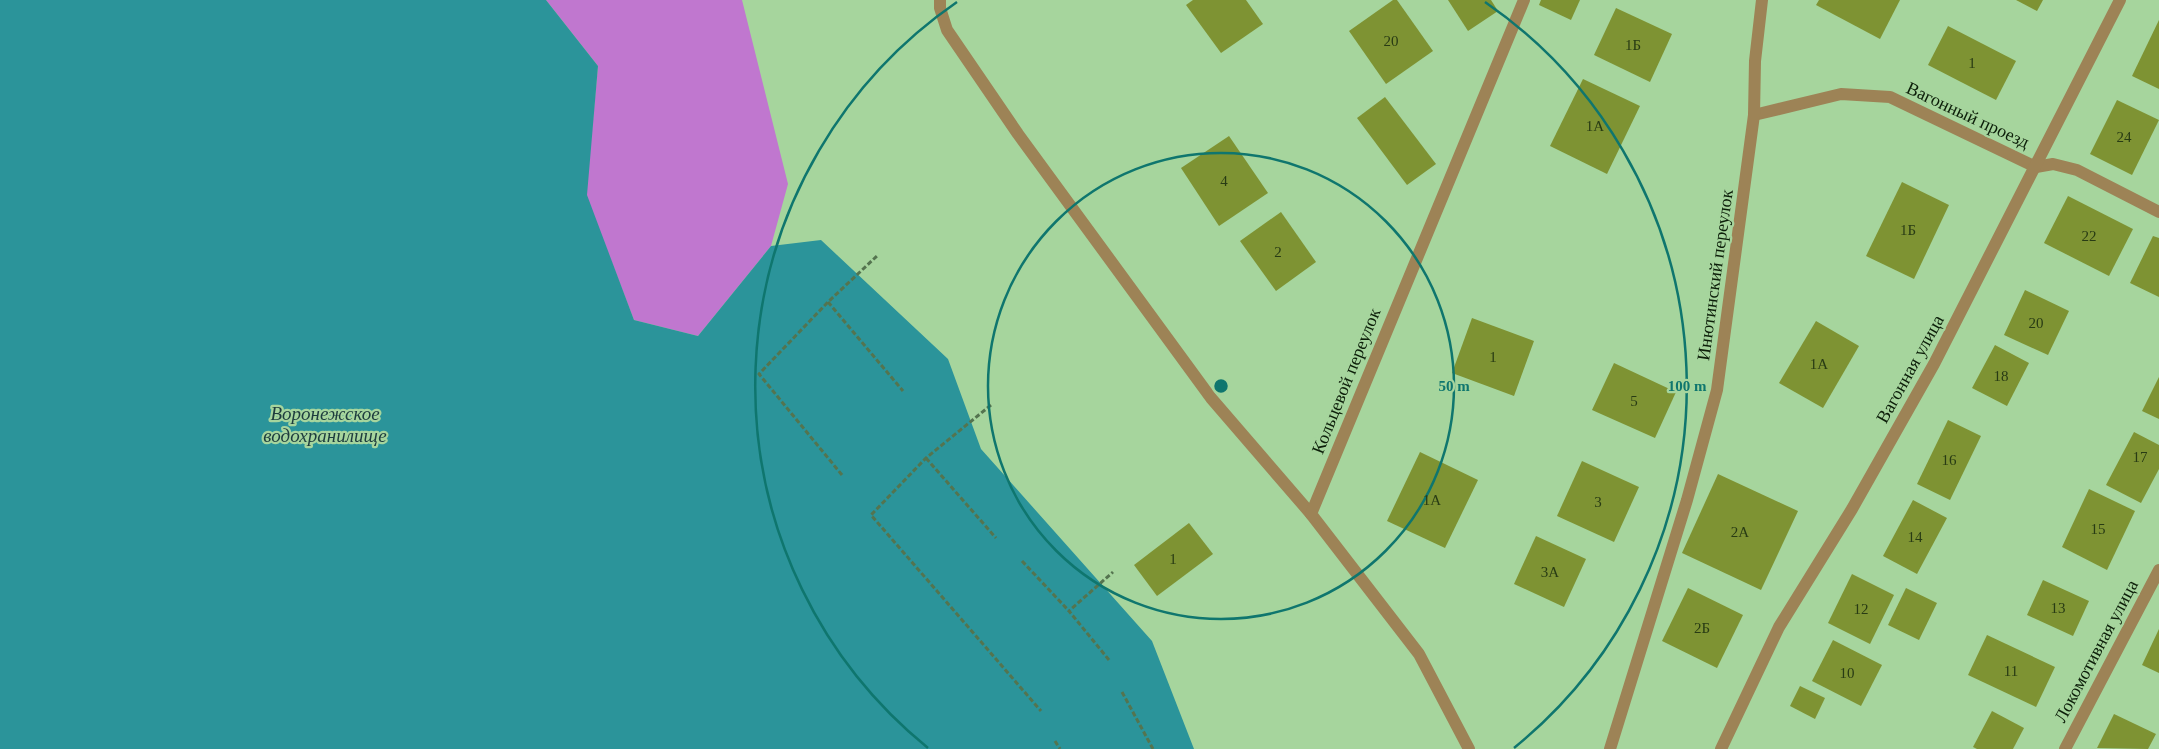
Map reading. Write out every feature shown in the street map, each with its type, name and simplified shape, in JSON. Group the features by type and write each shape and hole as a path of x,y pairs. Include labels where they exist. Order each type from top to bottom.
{"street":[{"path":"940,0 940,8 947,30 1018,134 1212,398 1311,514 1419,654 1469,749"},
{"name":"Кольцевой переулок","path":"1311,514 1524,0"},
{"name":"Инютинский переулок","path":"1610,749 1687,500 1717,390 1754,115 1755,61 1762,0"},
{"name":"Вагонная улица","path":"1721,749 1779,627 1852,510 1934,364 2120,0"},
{"name":"Вагонный проезд","path":"1754,115 1841,94 1890,98 2036,166 2053,164 2077,170 2159,212"},
{"name":"Локомотивная улица","path":"2065,749 2159,570"}],"path":[{"path":"842,475 759,374 828,302 878,255"},
{"path":"828,302 903,391"},
{"path":"991,405 926,458 871,515 1041,711"},
{"path":"926,458 996,538"},
{"path":"1022,561 1069,611 1109,660"},
{"path":"1069,611 1113,572"},
{"path":"1122,692 1153,749"},
{"path":"1055,741 1060,749"}],"shaded area":[{"path":"546,0 742,0 788,184 771,246 698,336 634,320 586,195 598,66"}],"water":[{"name":"Воронежское водохранилище","path":"0,0 546,0 598,66 587,195 634,320 698,336 771,246 821,240 948,359 981,449 1152,641 1194,749 0,749"}],"building":[{"path":"1193,0 1246,0 1263,24 1221,53 1186,5"},
{"path":"1393,0 1397,0 1433,51 1386,84 1349,31"},
{"path":"1448,0 1491,0 1498,11 1468,31"},
{"path":"1541,0 1580,0 1571,20 1539,5"},
{"path":"1819,0 1900,0 1880,39 1816,5"},
{"path":"2016,0 2043,0 2037,11"},
{"path":"1616,8 1672,34 1650,82 1594,55"},
{"path":"2159,20 2159,89 2132,76"},
{"path":"1948,26 2016,61 1996,100 1928,65"},
{"path":"1583,79 1640,106 1607,174 1550,146"},
{"path":"1385,97 1436,164 1407,185 1357,118"},
{"path":"2117,100 2159,120 2132,175 2090,154"},
{"path":"1229,136 1268,193 1219,226 1181,168"},
{"path":"1902,182 1949,205 1914,279 1866,256"},
{"path":"2068,196 2133,229 2109,276 2044,243"},
{"path":"1281,212 1316,262 1276,291 1240,241"},
{"path":"2153,236 2159,238 2159,297 2130,283"},
{"path":"2025,290 2069,311 2048,355 2004,335"},
{"path":"1472,318 1534,341 1514,396 1452,373"},
{"path":"1816,321 1859,346 1823,408 1779,383"},
{"path":"1995,345 2029,363 2007,406 1972,388"},
{"path":"1614,363 1676,392 1655,438 1592,410"},
{"path":"2159,377 2159,419 2142,411"},
{"path":"1948,420 1981,436 1950,500 1917,484"},
{"path":"2134,432 2159,445 2159,469 2141,503 2106,485"},
{"path":"1420,452 1478,480 1445,548 1387,521"},
{"path":"1582,461 1639,487 1614,542 1557,516"},
{"path":"1718,474 1798,511 1761,590 1682,553"},
{"path":"2089,489 2135,511 2107,570 2062,547"},
{"path":"1913,500 1947,518 1917,574 1883,556"},
{"path":"1189,523 1213,554 1157,596 1134,565"},
{"path":"1536,536 1586,559 1564,607 1514,584"},
{"path":"1852,574 1894,595 1870,644 1828,623"},
{"path":"2043,580 2089,601 2073,636 2027,615"},
{"path":"1688,588 1743,615 1717,668 1662,641"},
{"path":"1906,588 1937,603 1919,640 1888,625"},
{"path":"2159,629 2159,673 2142,665"},
{"path":"1987,635 2055,667 2036,707 1968,675"},
{"path":"1833,640 1882,665 1861,706 1812,681"},
{"path":"1800,686 1825,698 1815,719 1790,706"},
{"path":"1992,711 2024,728 2013,749 1977,749 1973,747"},
{"path":"2114,714 2156,734 2148,749 2097,748"}]}
